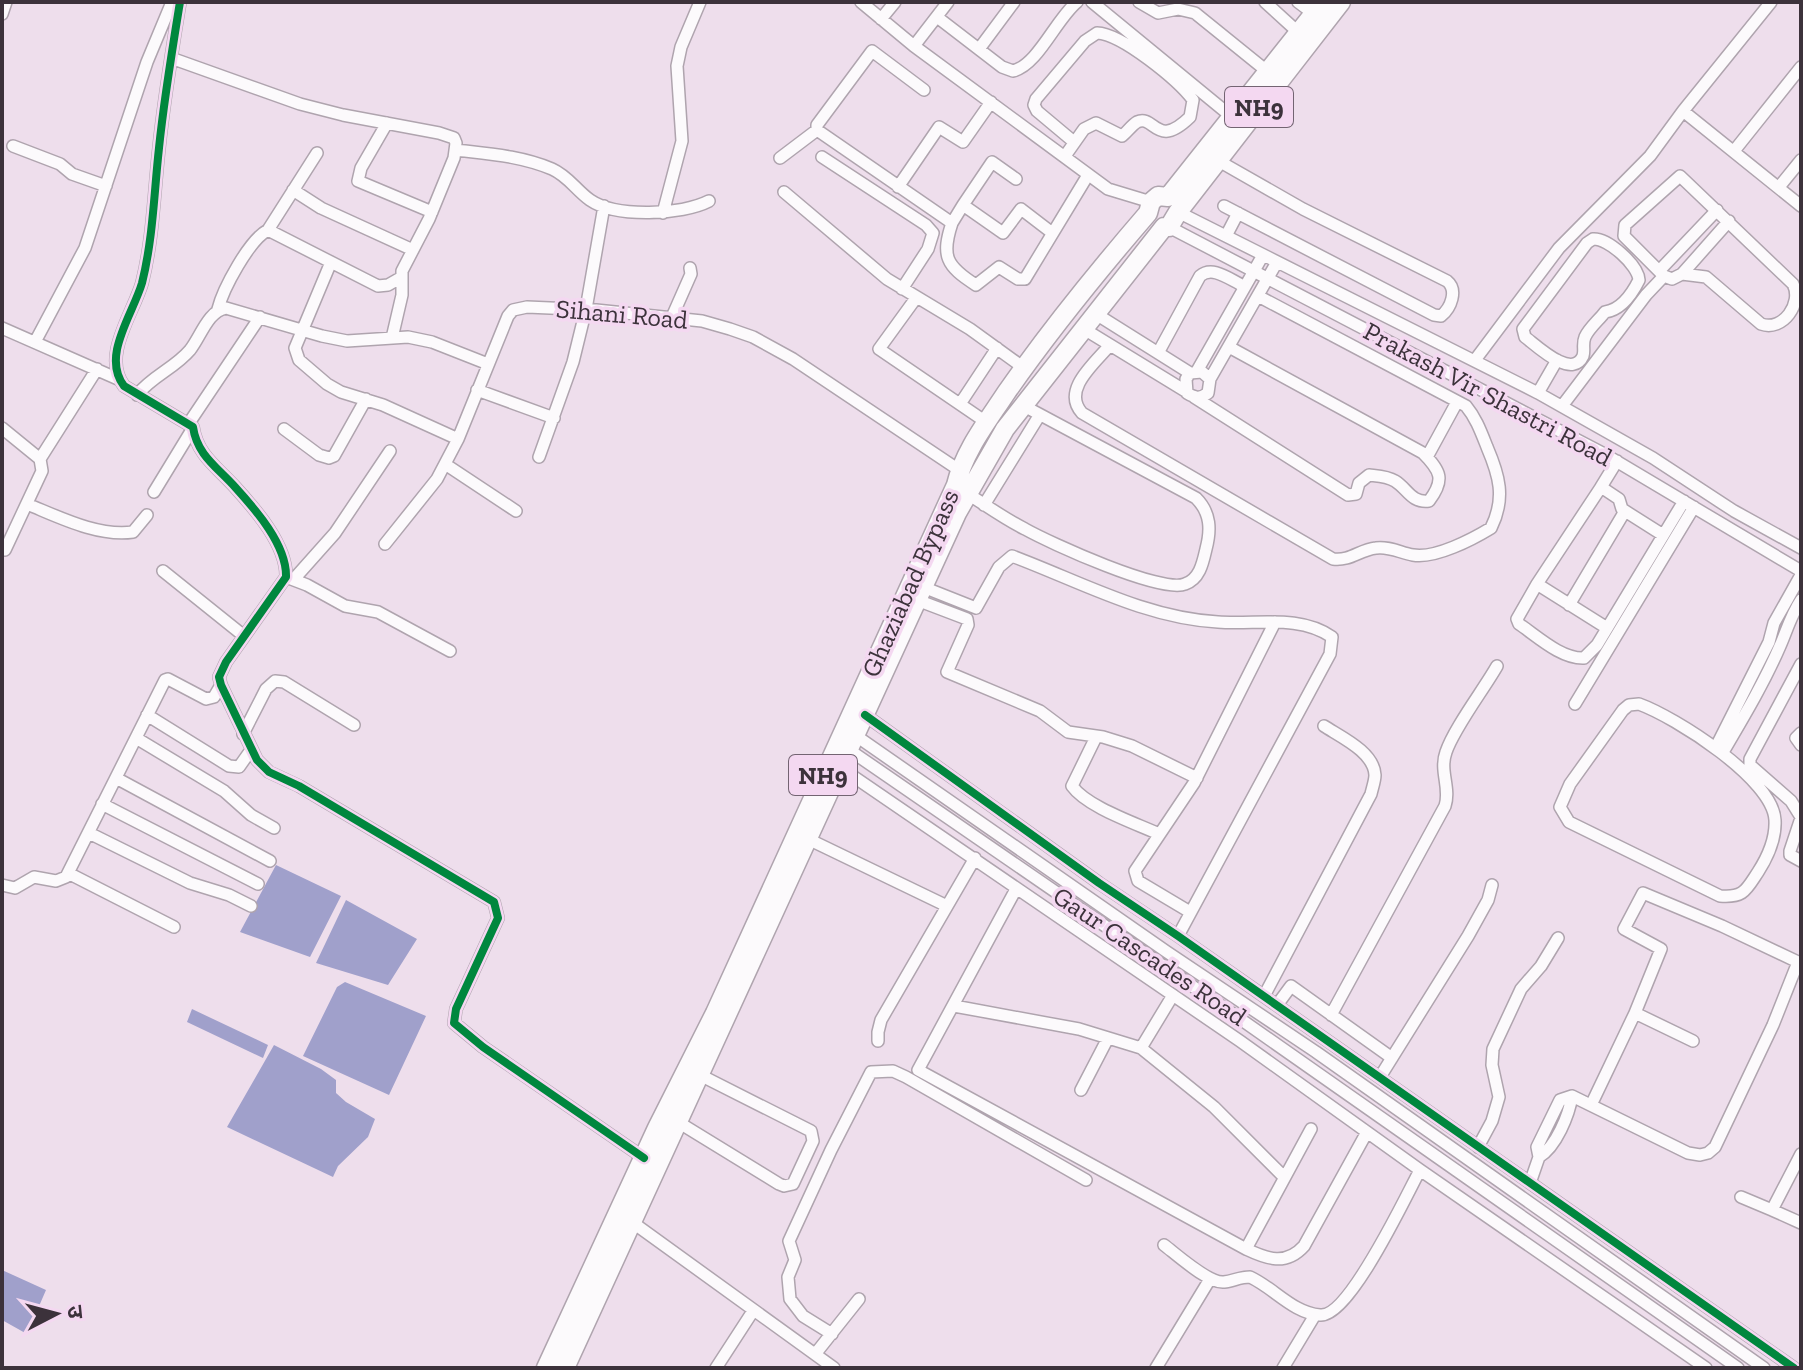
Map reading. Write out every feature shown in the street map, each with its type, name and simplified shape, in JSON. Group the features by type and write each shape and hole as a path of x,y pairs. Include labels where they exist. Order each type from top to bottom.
{"highway":[{"name":"Ghaziabad Bypass","path":"562,1364 644,1158 847,739 956,485 959,470 986,422 1097,272 1217,160 1341,2"},
{"name":"Ghaziabad Bypass","path":"562,1364 632,1222 841,768 847,739 865,715 968,494 1005,429 1031,411 1163,213 1232,117 1318,8"}],"street":[{"path":"2,14 6,2"},
{"path":"35,342 77,267 147,62 172,2"},
{"path":"118,379 114,362 135,305 149,250 180,2"},
{"path":"663,213 682,141 677,66 681,47 700,2"},
{"path":"861,2 914,46 1088,175 1113,191 1163,213"},
{"path":"881,19 895,2"},
{"path":"914,46 948,2"},
{"path":"979,49 1014,2"},
{"path":"1092,2 1232,117"},
{"path":"1139,2 1158,13 1178,9 1195,13 1268,72"},
{"path":"1265,2 1299,33"},
{"path":"1298,2 1318,8"},
{"path":"1475,360 1559,248 1650,156 1771,2"},
{"path":"937,17 1007,70 1020,69 1027,65 1075,3"},
{"path":"1065,156 1084,129 1096,123 1122,136 1137,123 1143,122 1164,133 1171,131 1190,117 1193,100 1185,90 1116,38 1097,33 1085,41 1036,99 1037,111 1074,142"},
{"path":"780,158 817,130 817,125 872,51 924,90"},
{"path":"171,58 300,104 454,138 456,150 432,212 402,271 402,295 392,338"},
{"path":"1734,151 1801,67"},
{"path":"898,187 939,127 963,142 991,102"},
{"path":"1683,111 1801,206"},
{"path":"387,123 361,168 358,181 432,212"},
{"path":"817,130 952,223"},
{"path":"13,146 60,164 72,174 106,186"},
{"path":"456,150 515,156 540,164 565,176 590,200 604,206 663,213 697,207 709,201"},
{"path":"137,395 150,380 190,350 218,309 226,288 255,241 268,230 317,153"},
{"path":"822,157 926,225 933,233 928,249 902,289"},
{"path":"1217,160 1303,209 1447,281 1453,288 1444,315 1434,315 1224,206"},
{"path":"1779,187 1801,160"},
{"path":"1016,179 992,162 952,223 944,248 953,269 976,285 999,267 1024,280 1088,175"},
{"path":"1682,274 1696,275 1714,282 1767,326 1778,324 1792,309 1798,296 1793,284 1729,221 1680,176 1625,225 1624,236 1672,279 1682,274 1729,221"},
{"path":"293,190 321,208 413,250"},
{"path":"784,192 902,289 970,329 1024,368"},
{"path":"963,205 1003,233 1021,209 1051,232"},
{"path":"539,457 570,373 586,309 604,206"},
{"path":"1562,406 1662,273 1717,210"},
{"name":"Prakash Vir Shastri Road","path":"1163,213 1226,236 1538,393 1617,436 1734,511 1801,548"},
{"name":"Prakash Vir Shastri Road","path":"1163,213 1268,279 1612,458 1801,573"},
{"path":"1226,236 1238,213"},
{"path":"268,230 378,286 388,285 402,277"},
{"path":"1593,239 1603,240 1636,269 1639,280 1622,305 1605,312 1585,338 1585,353 1581,359 1568,365 1557,360 1525,337 1525,324 1587,243 1593,239"},
{"path":"1263,255 1184,386 1191,395 1202,397 1208,393 1210,379 1277,262"},
{"path":"331,262 295,348 299,360 341,392 366,399 458,439"},
{"path":"672,317 691,274 690,268"},
{"path":"1158,353 1200,276 1212,271 1244,286"},
{"path":"1110,345 1077,385 1074,395 1076,407 1082,413 1333,559 1355,558 1375,548 1394,549 1418,556 1463,543 1491,528 1501,502 1498,474 1475,417 1457,402 1258,296"},
{"path":"916,298 879,349 986,422"},
{"name":"Sihani Road","path":"385,544 426,497 445,464 508,316 513,310 527,307 672,317 702,321 753,337 793,359 959,470"},
{"path":"218,309 230,308 347,341 408,337 432,342 488,364"},
{"path":"1096,314 1158,353 1194,372 1202,372 1210,379"},
{"path":"154,492 191,425 260,317"},
{"path":"2,328 118,379 137,395 191,425 201,453 237,489 276,543 290,578 345,606 378,612 450,651"},
{"path":"1084,329 1348,495 1356,494 1359,483 1369,475 1391,479 1415,499 1429,501 1439,487 1439,472 1427,457 1229,347"},
{"path":"960,404 997,348"},
{"path":"1538,393 1557,360"},
{"path":"40,459 97,369"},
{"path":"477,390 554,418"},
{"path":"284,429 319,455 329,458 334,456 366,399"},
{"path":"1427,457 1457,402"},
{"path":"968,494 984,505 1008,520 1054,543 1159,584 1185,584 1199,572 1210,535 1210,523 1196,498 1031,411 984,505"},
{"path":"2,428 40,459 42,471 5,550"},
{"path":"1617,436 1601,487 1537,584 1518,615 1518,622 1561,652 1584,658 1597,645 1663,535 1689,504"},
{"path":"390,451 335,533 290,578 244,636 221,671 221,685 251,750 269,772 299,786 490,898 498,910 498,918 456,1009 454,1023 475,1041 644,1158"},
{"path":"445,464 516,511"},
{"path":"1601,487 1619,499 1625,511 1663,535"},
{"path":"27,504 77,523 120,534 133,532 147,515"},
{"path":"1575,704 1689,504"},
{"path":"1569,605 1625,511"},
{"path":"1178,936 1330,654 1332,637 1321,629 1305,624 1216,622 1160,614 1012,556 999,567 968,623 947,672 1040,711 1068,732 1132,746 1197,778"},
{"path":"163,571 244,636"},
{"path":"1768,657 1774,623 1801,573"},
{"path":"1537,584 1607,628"},
{"path":"920,594 976,608"},
{"path":"920,594 967,619 968,623"},
{"path":"1720,750 1801,600"},
{"path":"1190,912 1138,881 1135,871 1197,778 1275,622"},
{"path":"1801,664 1750,759 1750,765 1791,801 1801,818 1790,855 1801,861"},
{"path":"1331,1015 1445,806 1448,789 1443,768 1446,750 1497,666"},
{"path":"2,885 19,887 34,877 62,881 162,684 168,679 206,699 214,697 221,685"},
{"path":"243,734 266,689 271,682 279,680 354,725"},
{"path":"1629,705 1648,707 1720,750 1768,800 1775,819 1772,842 1765,860 1744,893 1720,896 1569,822 1562,815 1560,807 1564,793 1629,705"},
{"path":"147,715 229,766 239,767 251,750"},
{"path":"865,715 1099,883 1794,1368"},
{"path":"1264,996 1371,794 1375,774 1371,764 1361,751 1324,726"},
{"path":"1801,733 1796,738 1801,745"},
{"path":"1096,737 1072,786 1095,804 1159,834"},
{"path":"136,738 224,791 251,815 274,828"},
{"name":"Gaur Cascades Road","path":"847,739 1090,898 1316,1052 1764,1368"},
{"name":"Gaur Cascades Road","path":"847,739 1080,909 1738,1368"},
{"path":"841,768 1309,1088 1420,1170 1706,1368"},
{"path":"116,778 270,861"},
{"path":"102,804 258,884"},
{"path":"89,833 190,883 229,895 251,906"},
{"path":"808,839 947,906"},
{"path":"878,1041 881,1020 975,858"},
{"path":"68,873 174,927"},
{"path":"1090,898 1099,883"},
{"path":"1380,1077 1468,936 1488,900 1492,885"},
{"path":"1016,889 918,1070 1246,1249 1276,1260 1296,1255 1304,1246 1367,1132"},
{"path":"1530,1183 1539,1157 1547,1152 1570,1109 1572,1096 1592,1103 1688,1153 1708,1153 1715,1147 1773,1025 1798,962 1643,893 1624,929 1661,949 1635,1013 1592,1103"},
{"path":"1070,923 1080,909"},
{"path":"1478,1147 1492,1121 1499,1097 1492,1065 1493,1049 1521,989 1541,966 1558,938"},
{"path":"1277,1005 1291,986 1392,1058"},
{"path":"1141,1048 1173,995"},
{"path":"954,1006 1079,1029 1141,1048 1214,1107 1284,1177"},
{"path":"1635,1013 1693,1041"},
{"path":"1081,1090 1108,1038"},
{"path":"1316,1052 1325,1038"},
{"path":"832,1334 803,1316 790,1299 788,1277 795,1260 789,1241 871,1072 893,1071 906,1077 1086,1180"},
{"path":"1309,1088 1320,1074"},
{"path":"678,1122 784,1186 793,1184 813,1141 811,1131 700,1075"},
{"path":"1246,1249 1311,1129"},
{"path":"1772,1210 1801,1154"},
{"path":"1460,1173 1469,1160"},
{"path":"1164,1245 1210,1279 1225,1283 1250,1277 1302,1310 1326,1316 1343,1302 1376,1254 1420,1170"},
{"path":"1741,1197 1798,1219"},
{"path":"632,1222 834,1368"},
{"path":"1555,1263 1566,1248"},
{"path":"1156,1368 1210,1279"},
{"path":"816,1353 859,1299"},
{"path":"716,1368 753,1311"},
{"path":"1283,1368 1315,1315"},
{"path":"800,1342 814,1324"}],"water":[{"path":"276,865 341,896 310,957 240,932"},
{"path":"346,900 417,939 388,985 316,963"},
{"path":"345,982 426,1016 389,1095 303,1056 337,987"},
{"path":"192,1009 268,1045 263,1058 187,1022"},
{"path":"274,1045 321,1069 336,1080 336,1093 375,1119 368,1137 338,1166 333,1177 227,1127"},
{"path":"2,1270 46,1290 27,1334 2,1320"}],"cycle path":[{"path":"180,2 163,111 146,266 121,335 116,362 124,386 193,427 203,453 243,496 276,540 285,565 286,577 226,662 219,677 221,685 257,760 269,772 299,786 494,902 498,918 456,1009 454,1023 483,1047 644,1158"},
{"path":"865,715 1099,883 1794,1368"}]}
